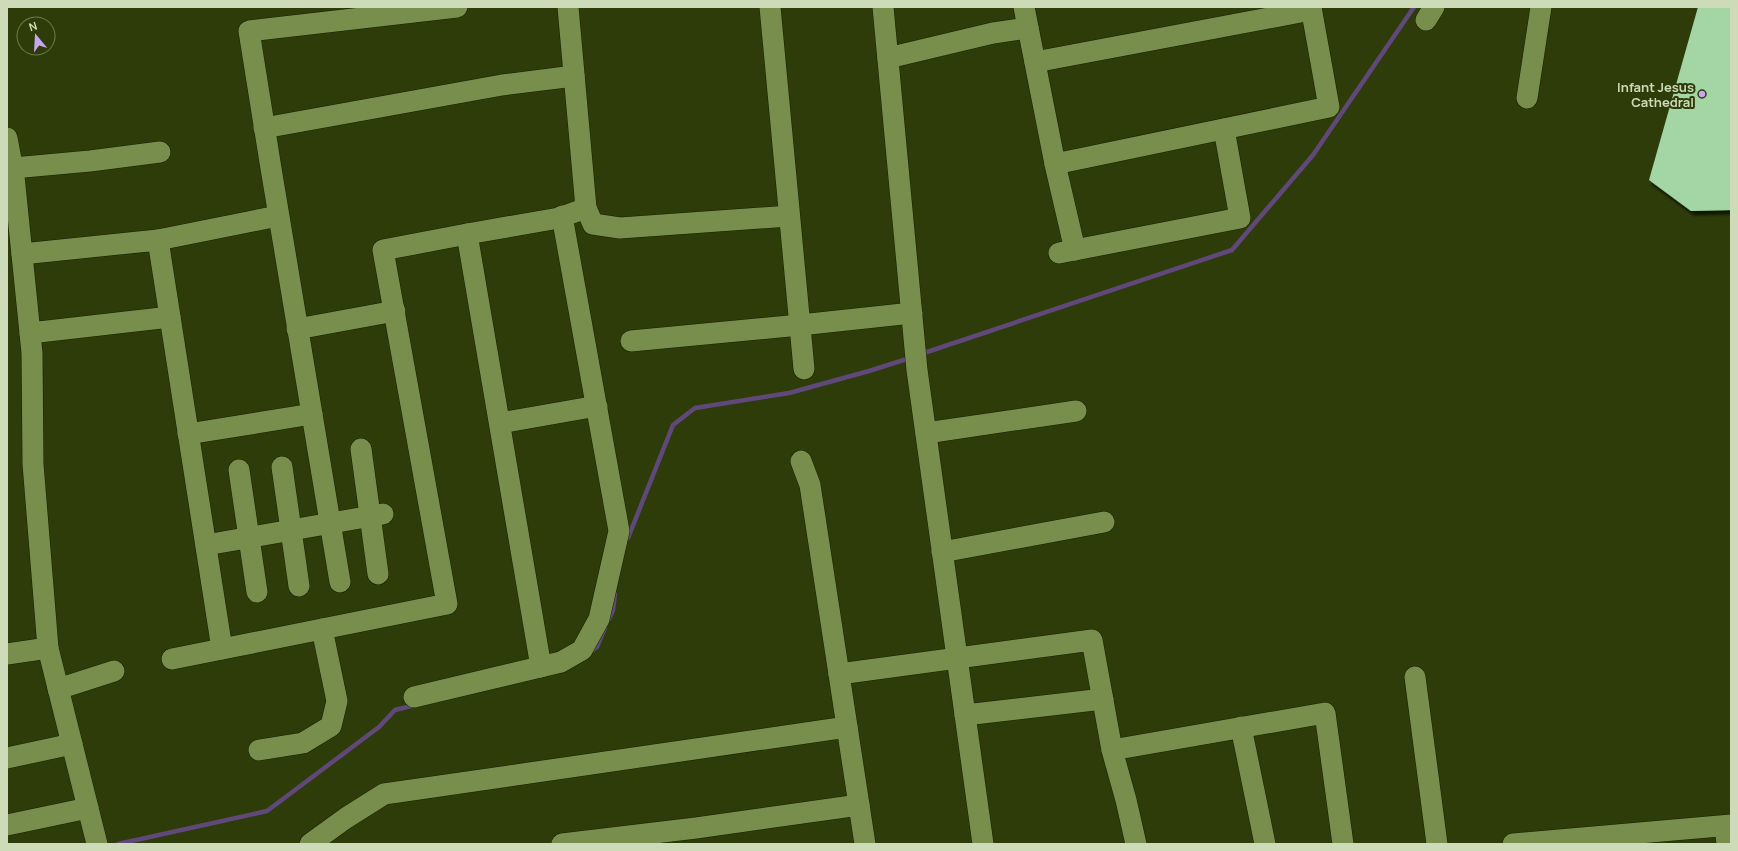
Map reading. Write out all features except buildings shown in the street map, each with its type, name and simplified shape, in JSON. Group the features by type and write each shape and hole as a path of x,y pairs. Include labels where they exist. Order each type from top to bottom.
{"street":[{"path":"340,582 278,216 249,31 457,7"},
{"path":"568,7 586,208 593,224 620,228 789,216"},
{"path":"770,7 804,369"},
{"path":"883,7 916,356 983,844"},
{"path":"1024,7 1055,164 1067,251 1240,218 1224,128"},
{"path":"1527,98 1541,7"},
{"path":"1035,62 1311,9 1329,107 1055,164"},
{"path":"888,58 993,33 1028,28"},
{"path":"264,128 502,85 574,76"},
{"path":"7,138 13,168 12,201 22,254 16,278 30,333 32,353 33,464 48,648 97,844"},
{"path":"13,168 90,161 160,152"},
{"path":"172,660 447,604 383,250 562,216 586,208"},
{"path":"22,254 158,240 278,216"},
{"path":"414,697 561,662 582,650 599,619 619,531 562,216"},
{"path":"467,234 541,667"},
{"path":"158,240 222,649"},
{"path":"297,329 394,311"},
{"path":"631,341 800,325 912,312"},
{"path":"30,333 170,318"},
{"path":"500,423 597,406"},
{"path":"926,433 1076,411"},
{"path":"188,434 312,414"},
{"path":"361,449 376,515 378,574"},
{"path":"801,461 810,485 865,844"},
{"path":"282,467 299,586"},
{"path":"239,470 257,592"},
{"path":"206,545 376,515"},
{"path":"942,552 1104,522"},
{"path":"259,750 303,743 331,726 337,701 322,629"},
{"path":"839,674 1092,640 1112,750 1136,844"},
{"path":"7,654 48,648"},
{"path":"58,689 114,672"},
{"path":"1415,677 1437,844"},
{"path":"965,715 1103,698"},
{"path":"1112,750 1325,713 1342,844"},
{"path":"310,844 346,818 384,794 847,727"},
{"path":"1241,728 1265,844"},
{"path":"7,758 72,744"},
{"path":"562,844 859,806"},
{"path":"7,825 88,808"},
{"path":"1512,844 1728,832"}],"waterway":[{"path":"921,354 1232,250 1313,155 1414,7"},
{"path":"628,538 673,425 695,408 789,393 910,358"},
{"path":"609,619 613,610 615,594"},
{"path":"589,653 597,647 605,628"},
{"path":"118,844 267,811 379,727 395,710 415,705"}],"place":[{"name":"Infant Jesus Cathedral","path":"1702,94"}]}
